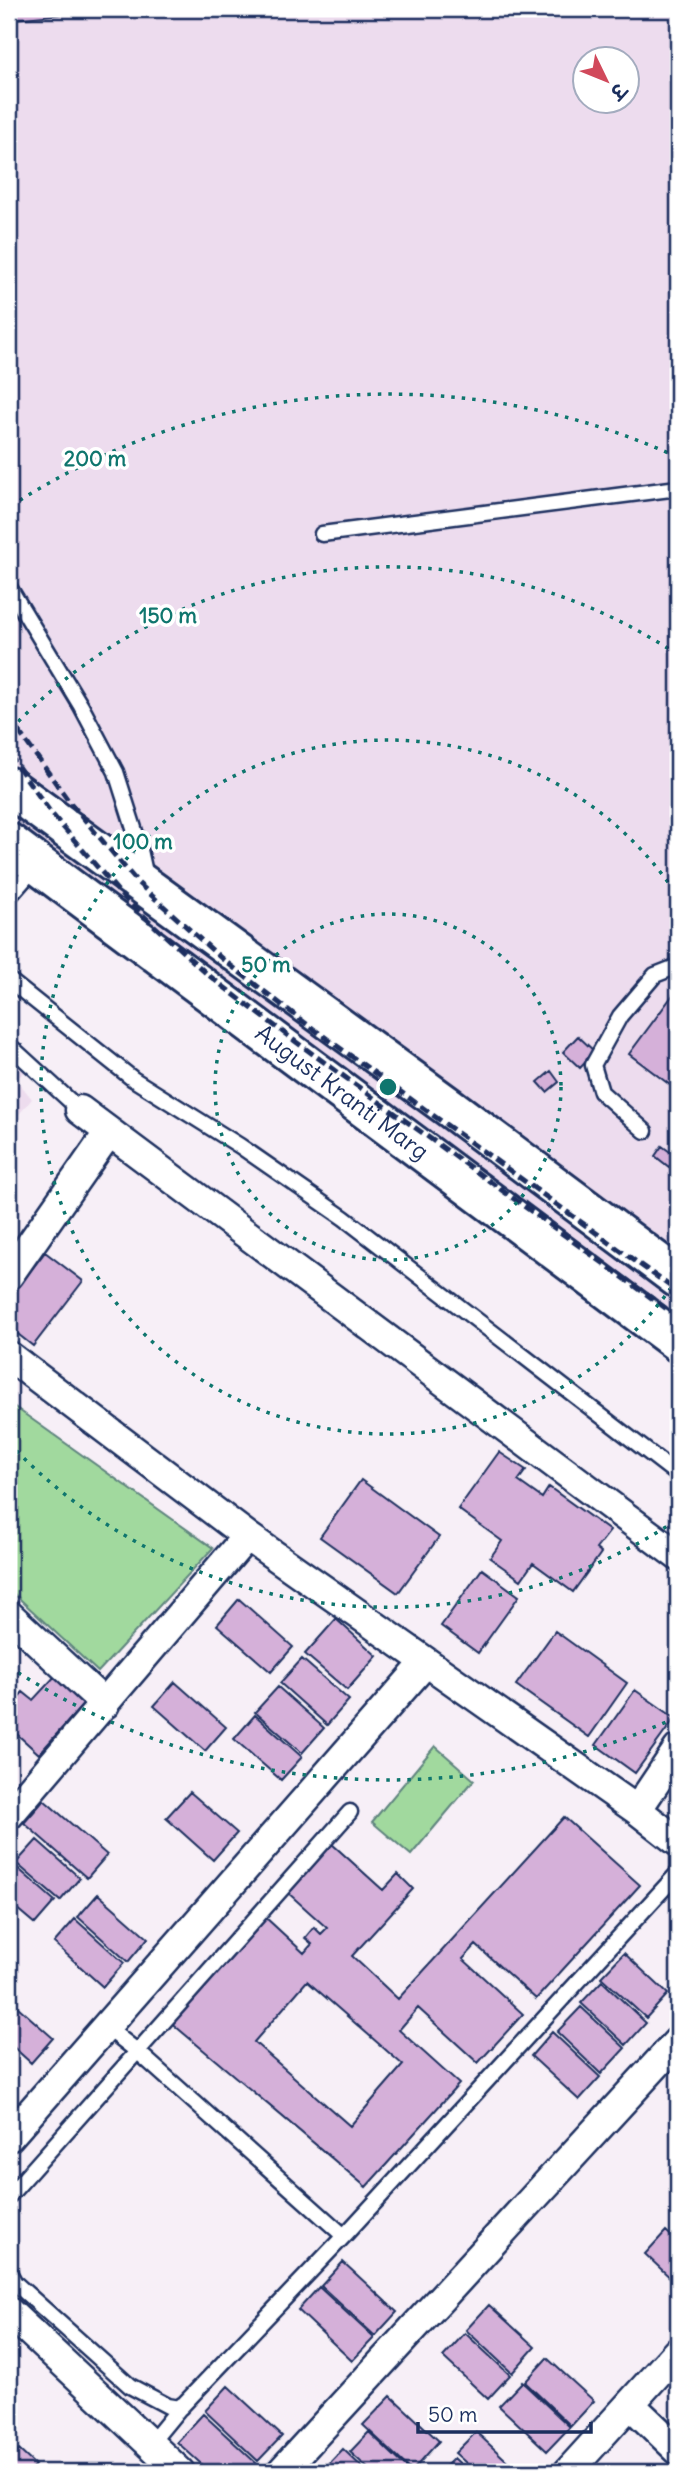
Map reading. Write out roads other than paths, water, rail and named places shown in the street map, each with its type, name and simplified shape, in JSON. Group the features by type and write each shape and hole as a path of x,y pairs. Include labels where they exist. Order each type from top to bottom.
{"main road":[{"name":"August Kranti Marg","path":"9,788 460,1115 678,1278"},
{"name":"August Kranti Marg","path":"23,853 678,1342"}],"street":[{"path":"80,1110 678,1556"},
{"path":"9,1275 109,1132"},
{"path":"9,1356 247,1536 637,1810 678,1842"},
{"path":"9,1815 247,1536"},
{"path":"9,1615 105,1704"},
{"path":"9,2137 426,1662"},
{"path":"637,1810 678,1749"},
{"path":"281,2472 678,2041"},
{"path":"9,2312 180,2472"},
{"path":"568,2472 678,2351"},
{"path":"630,2404 678,2449"}],"lane":[{"path":"322,534 678,488"},
{"path":"9,587 81,706 116,772 138,841 149,891"},
{"path":"9,897 23,853"},
{"path":"645,1131 601,1093 593,1065 620,1016 655,975 678,966"},
{"path":"9,980 133,1079 240,1146 344,1218 678,1475"},
{"path":"9,1045 80,1110"},
{"path":"9,2196 350,1812"},
{"path":"150,2444 182,2405 344,2236 678,1873"},
{"path":"106,2027 137,2051 344,2236"},
{"path":"9,2272 15,2283 130,2386 168,2406 180,2408 182,2405"}],"railway":[{"path":"9,718 68,800 138,883 221,958 304,1022 678,1292"},
{"path":"9,754 51,813 123,897 207,974 292,1039 678,1317"}]}
